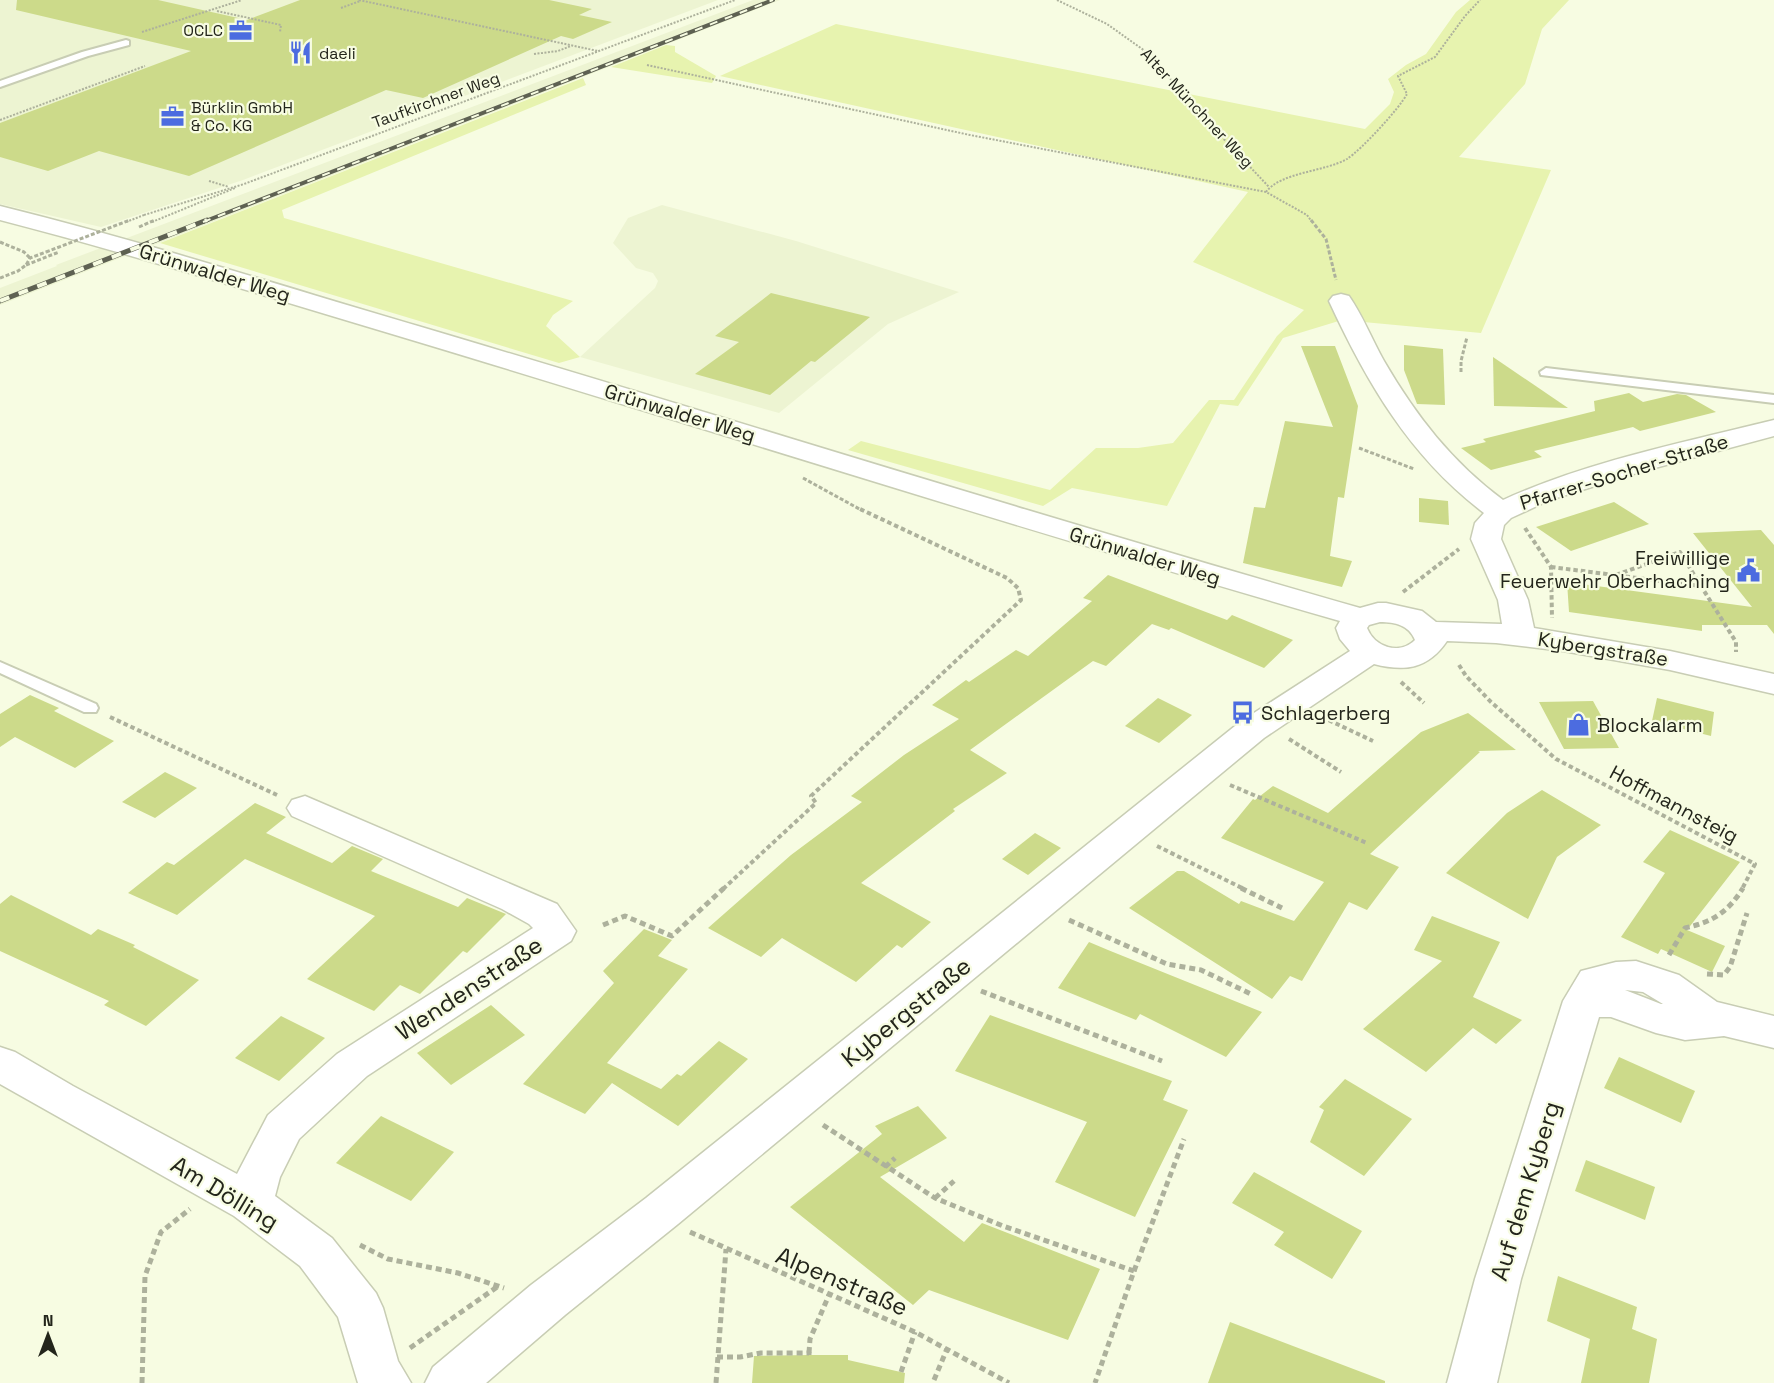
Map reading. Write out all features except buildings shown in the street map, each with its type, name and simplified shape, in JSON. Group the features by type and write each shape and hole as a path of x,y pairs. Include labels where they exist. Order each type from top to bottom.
{"street":[{"name":"Grünwalder Weg","path":"0,213 100,238 797,448 1124,551 1359,617"},
{"path":"1341,301 1357,336 1432,453 1456,472 1482,500 1511,517"},
{"name":"Pfarrer-Socher-Straße","path":"1486,539 1490,523 1511,517 1540,494 1619,469 1774,428"},
{"path":"1486,539 1513,600 1520,635"},
{"path":"1378,612 1414,619 1429,632 1431,641 1427,650 1417,656 1402,658 1370,652 1353,638 1351,630 1353,623 1359,617 1378,612"},
{"name":"Kybergstraße","path":"1429,632 1465,630 1520,635 1697,665 1774,684"},
{"name":"Kybergstraße","path":"450,1383 548,1300 662,1211 1252,730 1370,652"},
{"name":"Wendenstraße","path":"234,1195 258,1177 283,1127 344,1073 557,931 543,914 515,900 305,808"},
{"name":"Auf dem Kyberg","path":"1472,1383 1498,1279 1583,1001 1595,981 1610,976 1626,975 1654,979 1700,1012 1725,1022 1774,1032"},
{"name":"Auf dem Kyberg","path":"1583,1001 1614,1002 1656,1018 1685,1024 1725,1022"},
{"name":"Am Dölling","path":"0,1063 58,1098 234,1195 316,1252 359,1308 381,1377"}],"lane":[{"path":"0,84 85,54 126,43"},
{"path":"1546,372 1774,399"},
{"path":"0,667 90,708"}],"path":[{"path":"85,54 144,31 242,0"},
{"path":"340,8 361,0 599,51"},
{"name":"Taufkirchner Weg","path":"30,258 144,215 244,184 735,0"},
{"name":"Alter Münchner Weg","path":"1057,0 1107,24 1152,56 1187,100 1269,187"},
{"path":"1266,192 1273,183 1322,169 1348,158 1401,105 1407,94 1398,76 1435,57 1465,16 1480,0"},
{"path":"217,11 281,25 280,32"},
{"path":"427,14 437,11"},
{"path":"534,54 558,51 573,46"},
{"path":"647,65 970,135 1266,192 1307,214 1326,239 1341,301"},
{"path":"0,120 145,66"},
{"path":"209,181 230,188"},
{"path":"131,229 244,184"},
{"path":"0,242 24,252 30,258 26,265"},
{"path":"0,279 26,265 43,260"},
{"path":"1461,372 1467,337"},
{"path":"603,925 625,916 672,936 816,803 811,796 1021,600 1018,588 1007,578 872,516 792,471 785,458 797,448"},
{"path":"1359,448 1418,470 1456,472"},
{"path":"1511,517 1551,567 1552,640"},
{"path":"1395,598 1471,541 1486,539"},
{"path":"1615,575 1680,552 1736,642 1737,675"},
{"path":"1551,567 1701,586"},
{"name":"Hoffmannsteig","path":"1459,666 1491,702 1556,759 1755,864 1744,886 1725,912 1713,920 1685,928 1654,979"},
{"path":"1401,682 1424,704"},
{"path":"90,708 305,808"},
{"path":"1315,714 1373,741"},
{"path":"1317,758 1341,772"},
{"path":"1229,784 1367,843"},
{"path":"1156,845 1282,908"},
{"path":"1709,975 1724,975 1730,967 1747,913"},
{"path":"1065,919 1167,964 1201,970 1254,995"},
{"path":"975,989 1162,1061"},
{"path":"815,1119 935,1198 1003,1226 1134,1271"},
{"path":"1095,1383 1184,1139"},
{"path":"885,1167 895,1158"},
{"path":"935,1198 954,1181"},
{"path":"142,1383 145,1276 161,1232 234,1195"},
{"name":"Alpenstraße","path":"662,1211 682,1229 915,1332 1009,1383"},
{"path":"716,1383 726,1249"},
{"path":"381,1377 498,1286"},
{"path":"717,1357 740,1357 761,1353 809,1353 809,1356 810,1339 829,1295"},
{"path":"901,1372 915,1332"},
{"path":"934,1380 947,1349"}],"shaded area":[{"path":"0,0 718,0 243,180 101,227 0,204"},
{"path":"753,0 780,0 0,305 0,288 56,265"},
{"path":"662,205 796,241 959,292 888,324 779,413 580,357 655,288 658,281 653,273 636,268 613,243 628,218"}],"green space":[{"path":"1470,0 1569,0 1542,29 1525,84 1459,157 1551,170 1481,333 1342,320 1283,338 1238,406 1220,404 1167,506 1072,488 1043,506 848,450 861,441 1050,490 1096,448 1138,448 1173,443 1209,400 1234,400 1277,336 1304,310 1193,262 1248,192 720,76 836,24 1365,129 1390,104 1394,92 1388,79 1406,65 1426,54 1456,12"},
{"path":"666,45 675,46 675,52 716,76 712,83 611,67"},
{"path":"583,78 586,85 282,210 284,218 573,301 553,315 546,326 580,357 559,363 160,243"}],"railway":[{"path":"203,222 773,0"},
{"path":"0,301 207,220"}],"place":[{"name":"OCLC","path":"241,30"},
{"name":"daeli","path":"301,53"},
{"name":"Bürklin GmbH & Co. KG","path":"173,116"},
{"name":"Freiwillige Feuerwehr Oberhaching","path":"1748,570"},
{"name":"Schlagerberg","path":"1243,713"},
{"name":"Blockalarm","path":"1579,725"}]}
